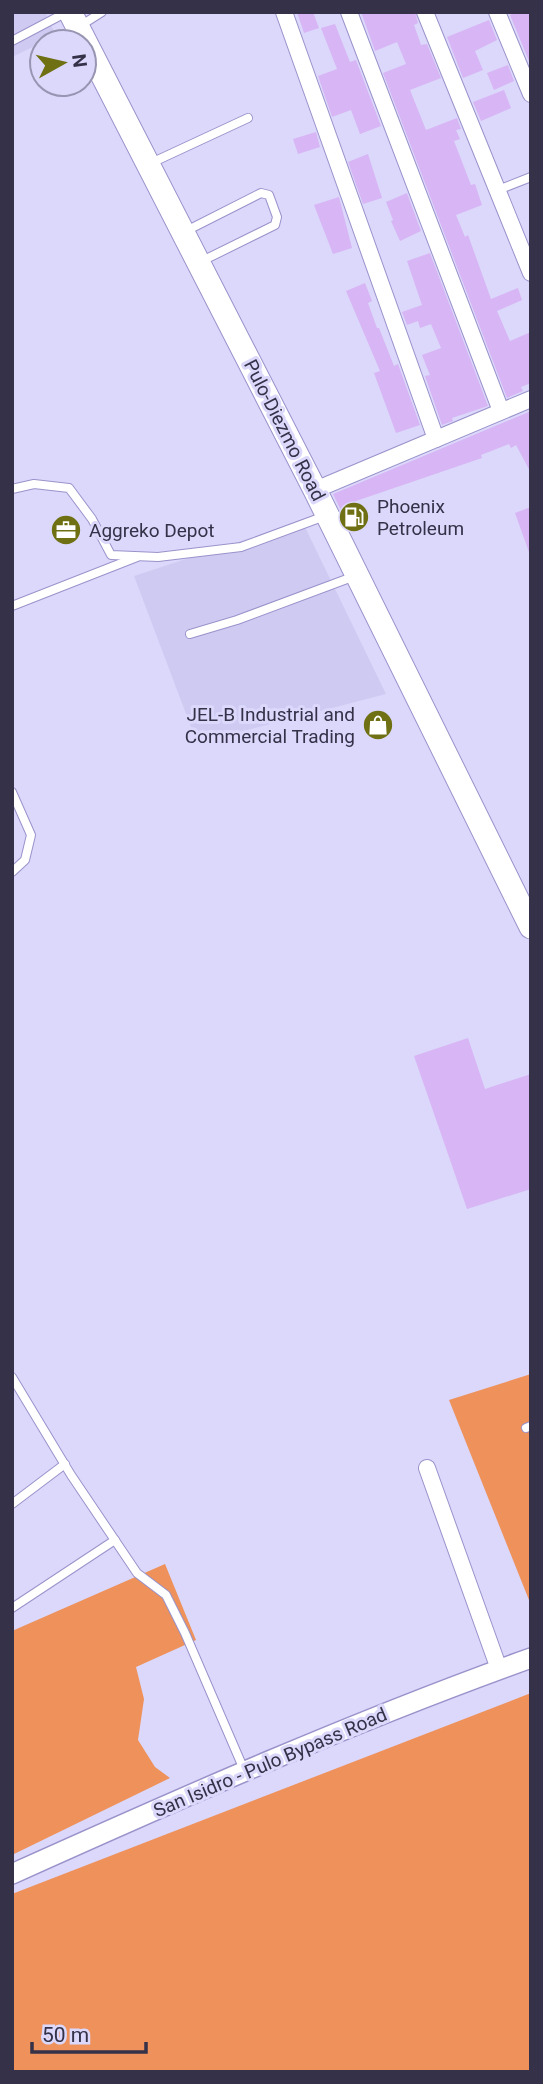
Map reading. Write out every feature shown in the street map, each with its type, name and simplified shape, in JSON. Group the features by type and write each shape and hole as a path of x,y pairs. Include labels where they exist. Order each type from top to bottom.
{"main road":[{"name":"Pulo-Diezmo Road","path":"72,17 185,232 531,927"}],"street":[{"path":"284,12 436,439"},
{"path":"349,12 501,411"},
{"path":"425,12 531,273"},
{"path":"497,12 531,94"},
{"path":"315,490 531,398"},
{"path":"427,1468 499,1669"},
{"name":"San Isidro - Pulo Bypass Road","path":"12,1874 339,1732 531,1658"}],"lane":[{"path":"12,41 72,17 102,12"},
{"path":"149,164 248,118"},
{"path":"497,190 531,177"},
{"path":"185,232 261,194 270,195 277,217 275,225 200,262"},
{"path":"12,489 34,484 69,488 92,519 111,555 158,557 241,547 327,514"},
{"path":"12,606 140,556"},
{"path":"190,634 237,620 357,575"},
{"path":"12,792 31,835 25,860 12,872"},
{"path":"12,1377 137,1573 166,1595 245,1772"},
{"path":"12,1504 65,1464"},
{"path":"12,1608 115,1540"}],"shaded area":[{"path":"12,12 45,12 52,28 28,28 28,49 12,57"},
{"path":"302,521 386,694 197,743 134,576"},
{"path":"531,1374 531,1605 449,1400"},
{"path":"165,1564 196,1640 136,1667 144,1699 138,1740 155,1767 170,1778 12,1855 12,1631"},
{"path":"531,1693 531,2072 12,2072 12,1894"}],"building":[{"path":"297,12 313,12 319,28 304,33"},
{"path":"361,12 415,12 418,23 414,25 421,45 427,44 441,78 410,90 426,130 457,118 461,129 456,130 460,139 454,141 482,205 456,215 465,237 468,235 491,299 518,288 522,300 497,311 510,341 531,332 531,383 521,387 523,391 507,398 383,73 406,64 397,42 375,51"},
{"path":"529,12 531,17 531,66 510,15"},
{"path":"489,20 497,40 475,51 483,70 463,78 447,37"},
{"path":"335,24 350,62 356,60 381,126 360,134 351,110 332,117 318,76 337,69 321,28"},
{"path":"508,65 514,81 494,90 487,73"},
{"path":"504,90 511,108 481,121 473,102"},
{"path":"316,132 320,147 298,154 293,139"},
{"path":"368,154 382,198 363,204 348,162"},
{"path":"407,193 421,231 400,241 386,202"},
{"path":"339,197 352,248 333,254 314,205"},
{"path":"430,253 488,406 452,418 453,421 442,425 425,376 430,375 422,355 441,348 431,324 420,328 418,321 407,325 402,312 422,305 407,261"},
{"path":"365,283 372,301 368,303 377,328 394,366 398,364 420,425 396,433 374,373 380,371 346,291"},
{"path":"531,411 531,473 516,445 511,448 509,444 481,455 482,458 356,501 367,527 352,533 333,494"},
{"path":"531,507 531,551 529,552 515,513"},
{"path":"468,1038 485,1089 531,1074 531,1189 467,1209 414,1056"}],"place":[{"name":"Phoenix Petroleum","path":"354,517"},
{"name":"Aggreko Depot","path":"66,530"},
{"name":"JEL-B Industrial and Commercial Trading","path":"378,725"}]}
